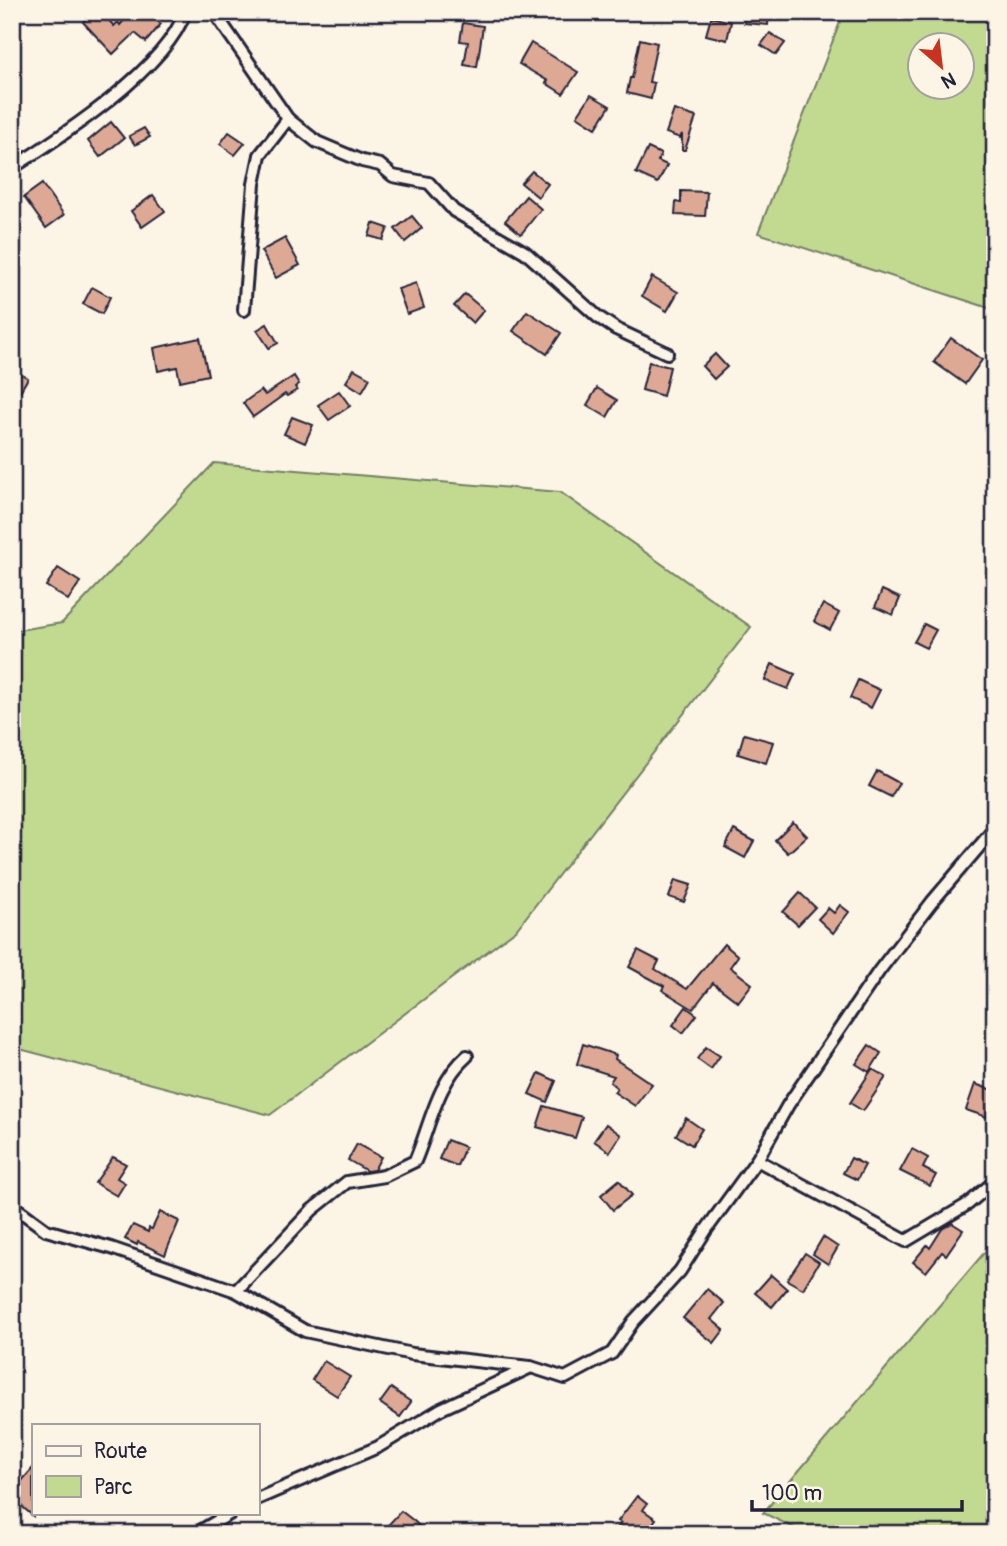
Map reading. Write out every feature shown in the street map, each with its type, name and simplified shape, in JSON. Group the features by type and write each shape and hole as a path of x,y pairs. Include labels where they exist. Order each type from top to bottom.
{"street":[{"path":"12,168 56,141 145,68 164,47 185,12"},
{"path":"214,12 288,119 317,142 362,161 380,165 393,176 429,183 454,211 525,252 598,317 615,329 667,353"},
{"path":"244,310 254,184 260,155 288,119"},
{"path":"12,1205 46,1230 111,1248 236,1290 305,1331 412,1354 531,1367 565,1378 612,1353 633,1322 687,1262 706,1230 757,1160 788,1105 879,971 932,902 995,828"},
{"path":"236,1290 312,1210 347,1182 384,1176 415,1161 426,1127 443,1091 457,1065 467,1056"},
{"path":"757,1160 906,1241 968,1204 995,1181"},
{"path":"259,1498 378,1447 441,1409 531,1367"},
{"path":"195,1534 229,1514"}],"green space":[{"path":"844,12 995,12 995,313 986,307 758,233"},
{"path":"214,463 560,492 751,627 516,930 270,1115 12,1047 12,631 62,623"},
{"path":"995,1240 995,1534 807,1534 763,1513"}],"building":[{"path":"93,12 101,12 114,26 118,22 120,25 131,12 145,12 161,24 146,42 135,33 113,54 83,22"},
{"path":"745,12 769,12 768,25 744,23"},
{"path":"711,17 731,22 727,40 706,35"},
{"path":"463,23 483,26 477,67 464,65 468,42 460,41"},
{"path":"770,33 785,43 776,55 761,45"},
{"path":"640,39 657,43 649,82 654,83 651,99 627,93"},
{"path":"531,43 578,72 563,94 546,83 548,81 519,64"},
{"path":"591,95 610,106 596,128 577,116"},
{"path":"674,110 696,117 685,150 682,150 682,134 680,138 666,133"},
{"path":"111,122 124,138 100,157 88,141"},
{"path":"144,128 150,137 135,145 129,136"},
{"path":"229,132 245,143 235,155 220,144"},
{"path":"648,148 661,154 658,161 667,165 658,183 636,173"},
{"path":"532,171 548,184 538,197 521,183"},
{"path":"42,184 64,215 46,228 24,197"},
{"path":"681,191 707,192 705,216 675,215 676,202 681,203"},
{"path":"153,195 165,211 142,227 131,211"},
{"path":"526,196 541,209 521,234 505,221"},
{"path":"412,216 422,228 405,242 395,229"},
{"path":"373,223 388,228 383,240 369,236"},
{"path":"285,238 300,265 276,278 261,251"},
{"path":"652,277 678,292 667,311 642,296"},
{"path":"416,283 424,308 407,314 398,289"},
{"path":"92,287 110,297 102,314 83,304"},
{"path":"465,294 484,310 473,323 454,306"},
{"path":"527,311 561,333 547,354 513,331"},
{"path":"267,324 278,343 269,348 257,330"},
{"path":"200,338 208,375 180,381 177,367 158,371 154,348"},
{"path":"951,338 982,360 965,384 934,362"},
{"path":"715,354 727,367 714,379 702,366"},
{"path":"649,362 670,367 663,396 642,390"},
{"path":"12,369 28,378 12,405"},
{"path":"354,369 370,378 362,392 346,382"},
{"path":"294,376 299,384 295,387 297,390 287,396 285,394 253,417 243,403 261,390 265,395"},
{"path":"597,388 617,400 607,417 587,405"},
{"path":"339,391 350,406 329,420 318,405"},
{"path":"292,417 313,425 305,443 284,434"},
{"path":"58,568 80,582 68,600 46,586"},
{"path":"882,590 900,598 893,615 875,607"},
{"path":"823,604 839,613 830,630 814,621"},
{"path":"924,624 936,630 926,648 914,642"},
{"path":"772,664 795,674 788,689 765,680"},
{"path":"858,680 880,690 871,708 850,698"},
{"path":"744,734 773,742 766,763 738,754"},
{"path":"877,771 899,783 891,797 869,786"},
{"path":"793,822 807,836 788,853 775,840"},
{"path":"734,830 754,841 745,858 725,847"},
{"path":"675,880 691,885 684,902 669,897"},
{"path":"800,893 815,907 798,925 783,912"},
{"path":"840,905 849,912 833,933 818,919 828,908 834,913"},
{"path":"724,944 738,956 730,967 752,984 738,1002 713,983 693,1009 662,990 664,986 629,967 638,950 659,961 655,969 687,989"},
{"path":"686,1007 697,1015 683,1033 673,1025"},
{"path":"583,1044 616,1055 615,1059 652,1084 635,1106 614,1092 617,1088 610,1082 614,1076 577,1064"},
{"path":"869,1045 881,1053 869,1072 856,1064"},
{"path":"706,1047 720,1056 711,1069 697,1059"},
{"path":"872,1069 886,1077 863,1111 850,1103"},
{"path":"539,1073 556,1081 547,1102 529,1094"},
{"path":"975,1084 995,1091 987,1117 966,1110"},
{"path":"544,1106 582,1117 575,1138 537,1127"},
{"path":"686,1118 702,1129 692,1145 676,1135"},
{"path":"606,1124 621,1135 610,1152 594,1141"},
{"path":"447,1140 465,1147 457,1166 439,1159"},
{"path":"357,1144 381,1157 374,1170 367,1171 348,1160"},
{"path":"912,1149 928,1158 923,1168 936,1175 930,1186 900,1171"},
{"path":"113,1157 126,1164 117,1178 125,1183 117,1196 95,1183"},
{"path":"851,1158 865,1165 857,1180 843,1173"},
{"path":"619,1180 632,1195 613,1210 601,1195"},
{"path":"160,1212 179,1221 165,1255 125,1239 133,1225 148,1232 149,1228 152,1229"},
{"path":"952,1223 963,1230 946,1255 942,1252 926,1272 913,1262 927,1245 930,1248 942,1229"},
{"path":"823,1237 838,1247 828,1264 813,1254"},
{"path":"805,1253 819,1262 803,1289 787,1280"},
{"path":"771,1275 787,1289 772,1307 755,1293"},
{"path":"707,1289 724,1303 711,1319 724,1330 714,1343 683,1318"},
{"path":"324,1361 350,1377 337,1396 312,1380"},
{"path":"391,1388 411,1402 400,1417 380,1403"},
{"path":"32,1469 33,1516 12,1498 12,1492"},
{"path":"637,1496 647,1504 643,1510 656,1519 645,1534 613,1534 621,1523 618,1521"},
{"path":"401,1511 414,1521 428,1534 380,1534"}]}
